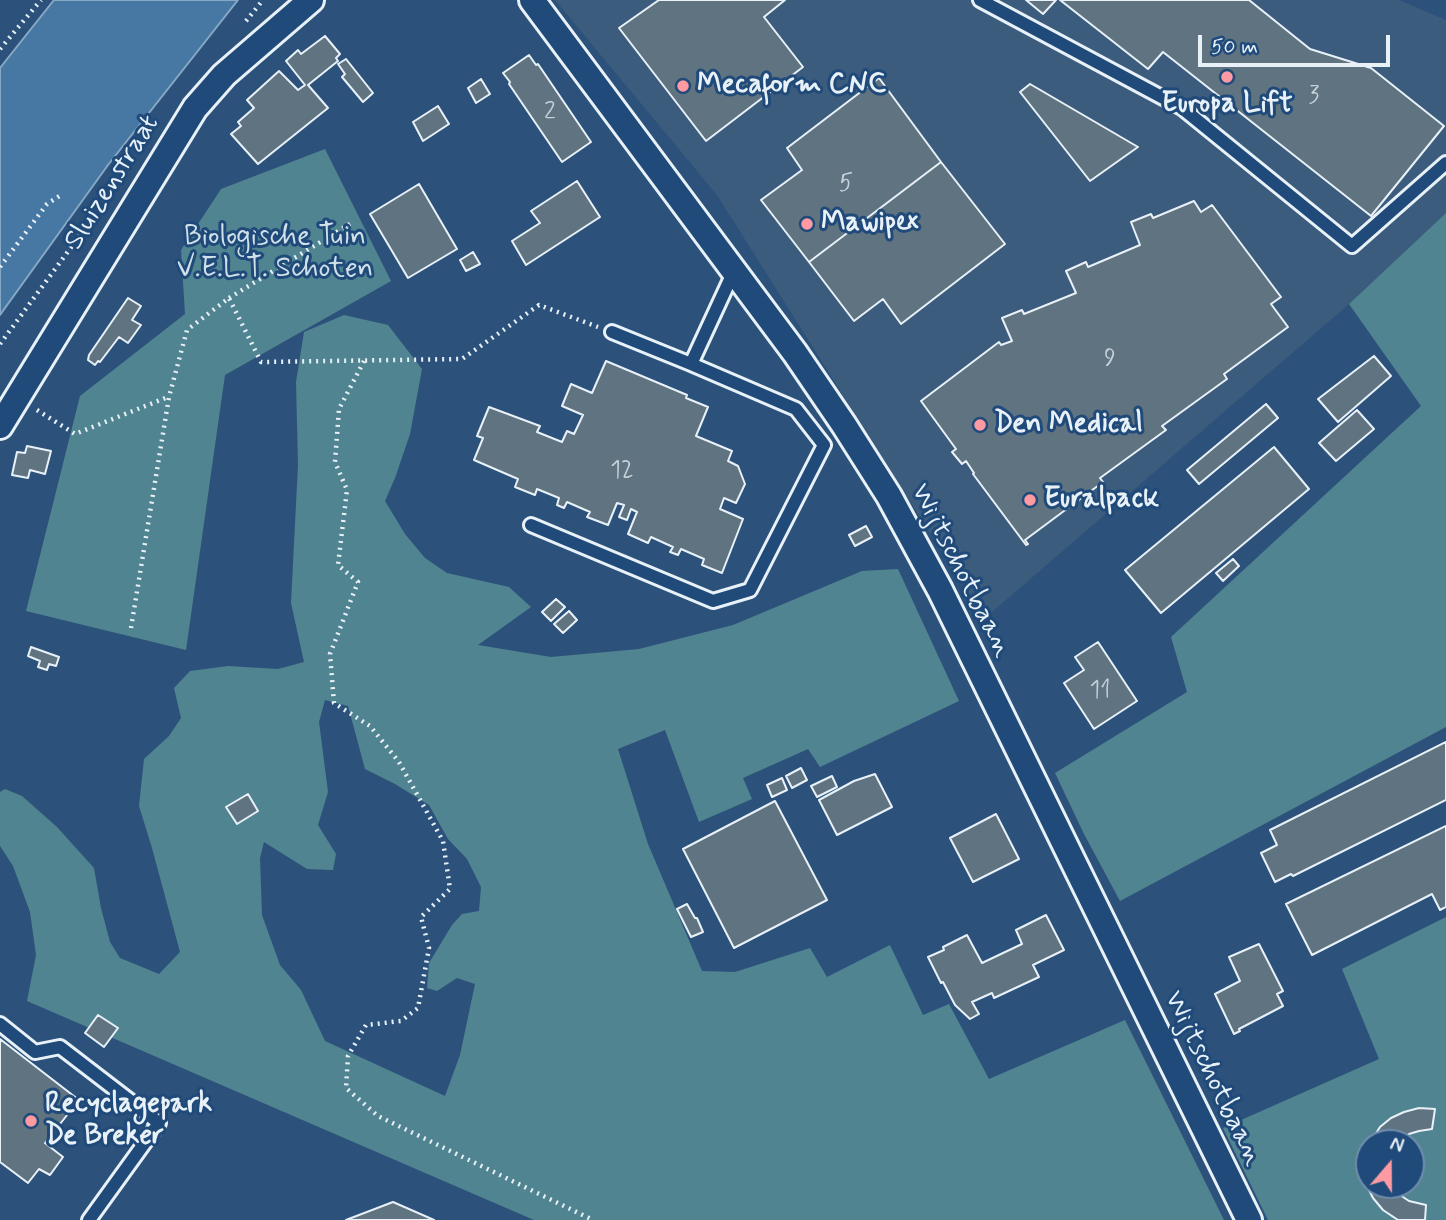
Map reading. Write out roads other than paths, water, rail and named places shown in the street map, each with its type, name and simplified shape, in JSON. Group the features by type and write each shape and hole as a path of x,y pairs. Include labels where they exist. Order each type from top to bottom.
{"street":[{"name":"Sluizenstraat","path":"0,426 195,107 232,68 311,0"},
{"name":"Wijtschotbaan","path":"532,0 795,353 832,433 889,496 940,590 1249,1220"}],"lane":[{"path":"980,0 1182,108 1352,246 1446,163"},
{"path":"691,364 734,271"},
{"path":"531,525 713,601 750,590 832,433 796,410 612,332"},
{"path":"0,1024 35,1052 60,1047 159,1123 89,1220"}],"place":[{"name":"Europa Lift","path":"1227,77"},
{"name":"Mecaform CNC","path":"683,86"},
{"name":"Mawipex","path":"807,224"},
{"name":"Den Medical","path":"980,425"},
{"name":"Euralpack","path":"1030,500"},
{"name":"Recyclagepark De Breker","path":"31,1121"}],"park label":[{"name":"Biologische Tuin V.E.L.T. Schoten","path":"275,254"}]}
